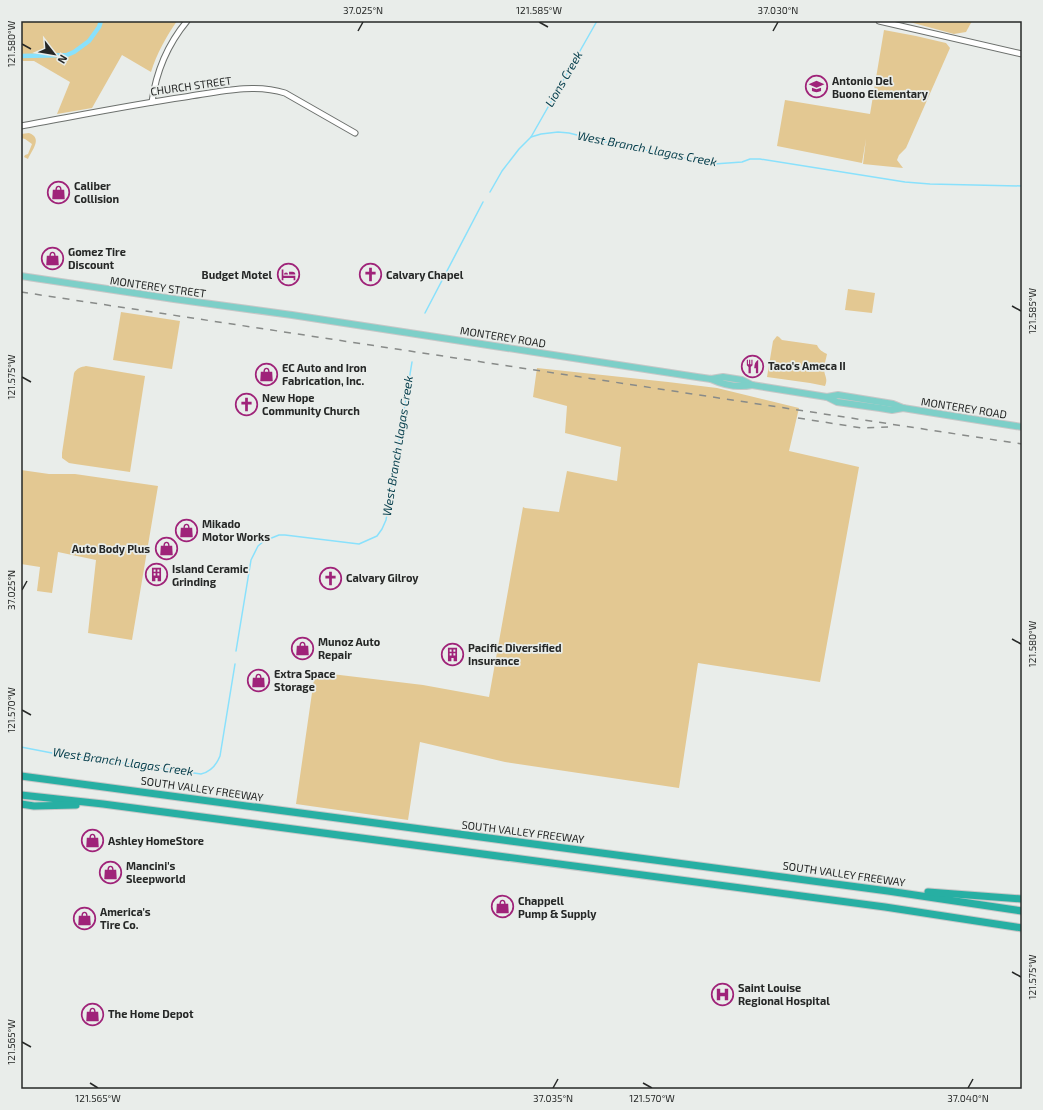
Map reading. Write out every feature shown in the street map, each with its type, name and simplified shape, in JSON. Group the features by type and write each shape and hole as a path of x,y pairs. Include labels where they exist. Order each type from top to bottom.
{"highway":[{"path":"21,771 41,779"},
{"name":"SOUTH VALLEY FREEWAY","path":"21,776 853,886 1022,911"},
{"path":"21,795 102,804 885,907 1022,928"},
{"path":"21,804 34,806 102,804"},
{"path":"853,886 1022,899"}],"main road":[{"name":"MONTEREY STREET","path":"21,276 174,300 292,315"},
{"name":"MONTEREY ROAD","path":"292,315 711,379 722,384 741,387 752,385 827,397 837,402 892,410 903,408 1022,427"}],"street":[{"path":"152,102 163,59 186,21"},
{"path":"879,21 1022,54"},
{"name":"CHURCH STREET","path":"21,126 152,102 258,88 277,91 292,97 355,132"}],"shaded area":[{"path":"21,21 177,21 162,45 151,72 122,55 92,108 57,114 70,82 34,61 23,61 21,57"},
{"path":"906,21 972,21 966,32 954,34"},
{"path":"884,30 946,43 950,48 906,148 899,155 897,160 903,168 863,164 866,139 862,163 777,146 785,100 870,114"},
{"path":"29,133 33,135 36,141 28,159 24,157 28,154 32,144 21,138 21,134"},
{"path":"848,289 875,293 872,313 845,310"},
{"path":"121,312 180,321 172,369 113,360"},
{"path":"777,336 782,340 817,345 820,350 827,354 824,368 826,380 825,386 767,377 773,341"},
{"path":"86,366 145,376 130,472 69,463 62,458 74,373 79,368"},
{"path":"537,368 717,388 799,408 789,451 859,467 820,682 698,663 679,788 505,762 420,742 408,820 296,804 315,672 423,685 489,697 523,507 559,512 567,471 617,481 621,447 565,433 567,406 533,397"},
{"path":"21,470 49,474 75,474 158,486 132,640 88,633 96,560 58,552 52,593 37,591 40,567 21,564"}],"waterway":[{"path":"21,56 67,55 74,52 89,41 99,27 101,21"},
{"name":"Lions Creek","path":"531,137 597,21"},
{"name":"West Branch Llagas Creek","path":"490,192 502,171 519,149 531,137 558,132 569,133 714,164 760,159 905,182 1022,186"},
{"name":"West Branch Llagas Creek","path":"425,313 483,202"},
{"name":"West Branch Llagas Creek","path":"236,651 251,560 258,546 264,541 279,535 359,544 377,536 382,529 386,520 412,362"},
{"name":"West Branch Llagas Creek","path":"21,747 52,753 201,774 207,772 217,763 220,756 235,664"}],"railway":[{"path":"21,292 1022,444"},
{"path":"798,418 862,428 888,427"}],"place":[{"name":"Antonio Del Buono Elementary","path":"816,87"},
{"name":"Caliber Collision","path":"58,192"},
{"name":"Gomez Tire Discount","path":"52,258"},
{"name":"Budget Motel","path":"288,275"},
{"name":"Calvary Chapel","path":"370,275"},
{"name":"Taco's Ameca II","path":"753,366"},
{"name":"EC Auto and Iron Fabrication, Inc.","path":"267,374"},
{"name":"New Hope Community Church","path":"247,404"},
{"name":"Mikado Motor Works","path":"187,530"},
{"name":"Auto Body Plus","path":"166,549"},
{"name":"Island Ceramic Grinding","path":"157,575"},
{"name":"Calvary Gilroy","path":"331,578"},
{"name":"Munoz Auto Repair","path":"302,648"},
{"name":"Pacific Diversified Insurance","path":"452,654"},
{"name":"Extra Space Storage","path":"259,680"},
{"name":"Ashley HomeStore","path":"92,841"},
{"name":"Mancini's Sleepworld","path":"110,872"},
{"name":"Chappell Pump & Supply","path":"502,907"},
{"name":"America's Tire Co.","path":"85,918"},
{"name":"Saint Louise Regional Hospital","path":"722,994"},
{"name":"The Home Depot","path":"92,1014"}]}
